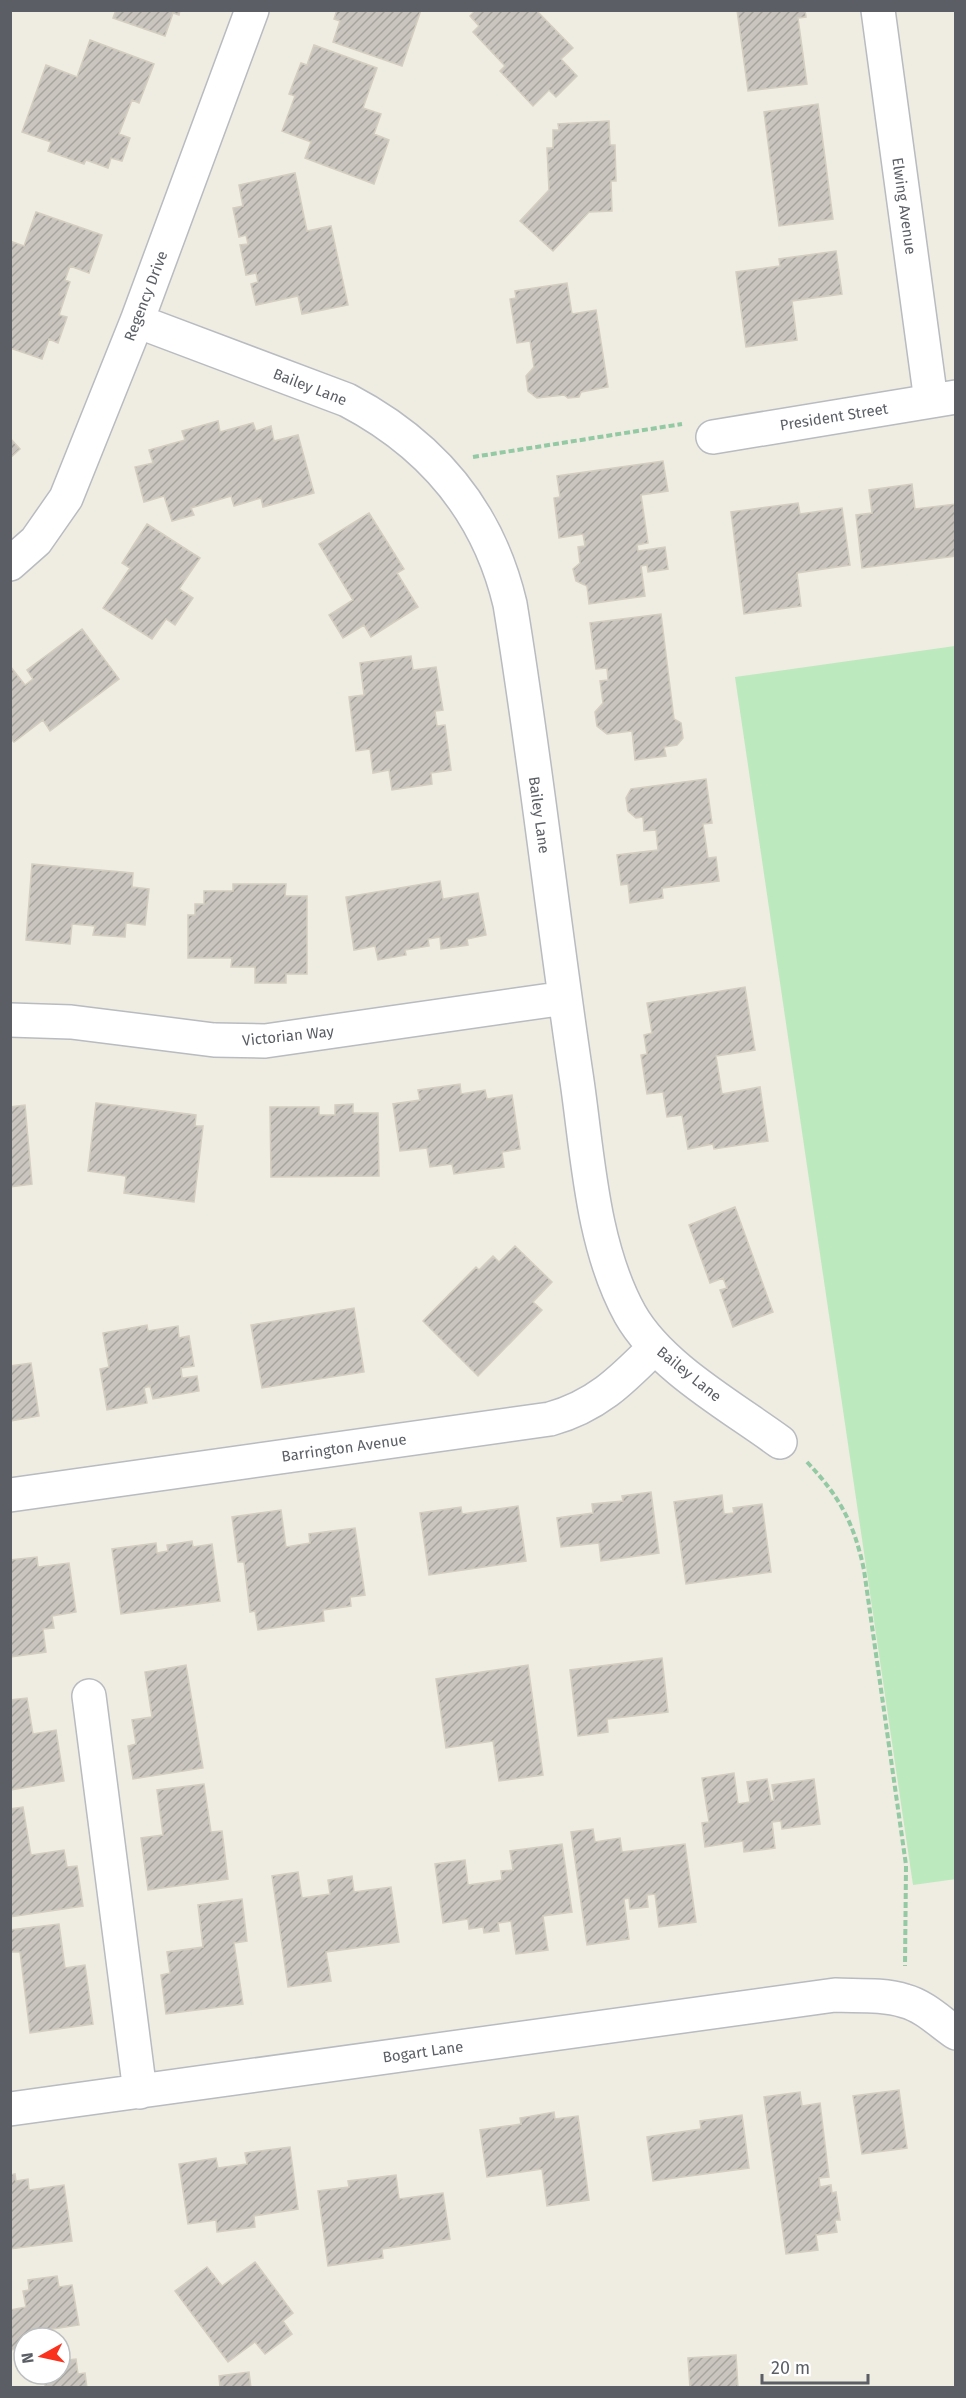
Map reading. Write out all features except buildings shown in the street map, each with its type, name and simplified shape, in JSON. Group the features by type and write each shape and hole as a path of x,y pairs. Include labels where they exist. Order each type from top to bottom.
{"street":[{"name":"Regency Drive","path":"10,564 36,541 66,498 137,321 252,10"},
{"name":"Elwing Avenue","path":"878,10 943,399"},
{"name":"Bailey Lane","path":"137,321 347,400 387,424 434,463 468,505 483,529 504,580 514,626 565,998 597,1217 606,1256 630,1313 655,1347 682,1371 780,1442"},
{"name":"President Street","path":"713,436 943,399"},
{"name":"Victorian Way","path":"10,1020 71,1022 214,1040 265,1041 565,998"},
{"name":"Barrington Avenue","path":"10,1496 550,1419 571,1413 605,1394 655,1347"},
{"path":"89,1696 140,2092"},
{"name":"Bogart Lane","path":"10,2109 835,1995 870,1996 905,2001"},
{"path":"905,2001 925,2011 956,2034"}],"path":[{"path":"434,463 710,420 713,436"},
{"path":"780,1442 805,1460 836,1496 845,1509 858,1541 906,1865 905,2001"}],"green space":[{"path":"955,646 956,1879 913,1885 735,677"}]}
